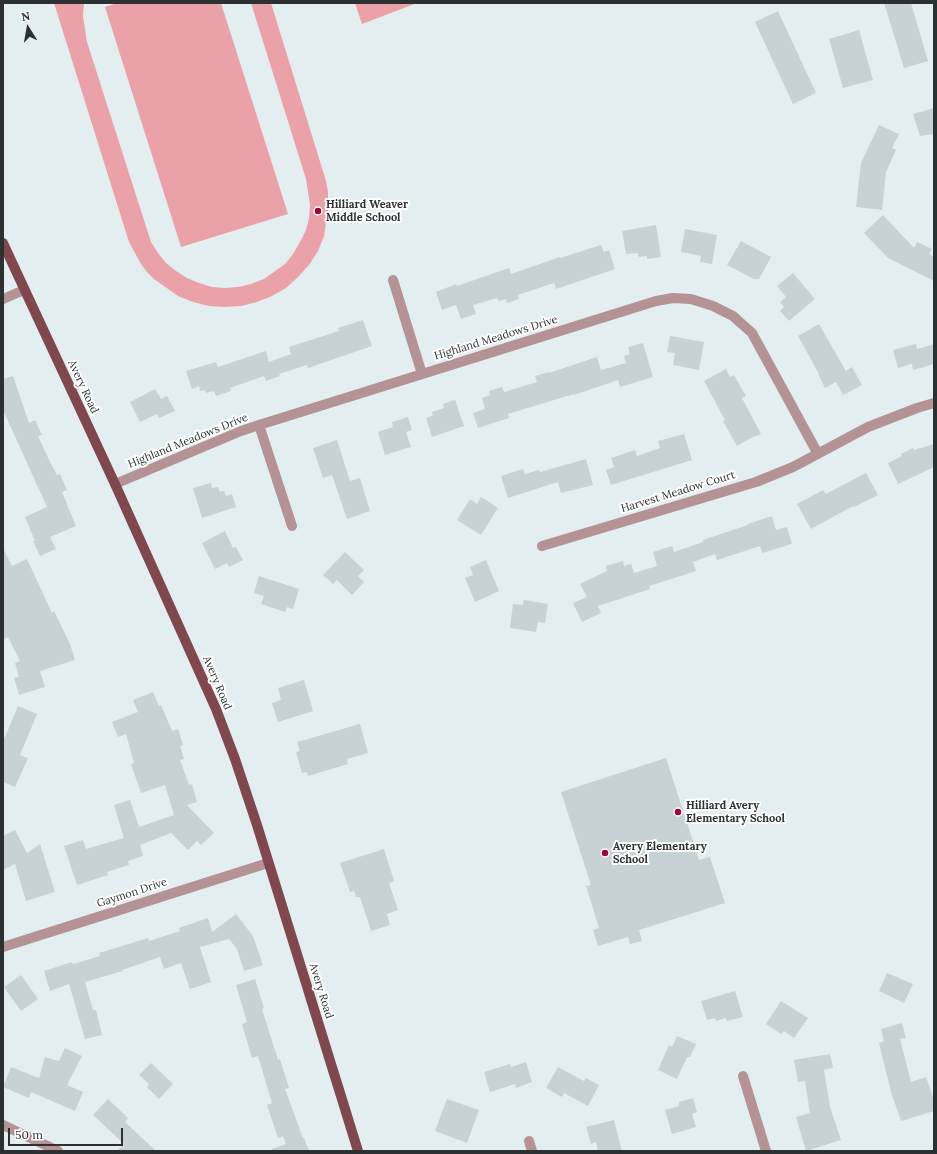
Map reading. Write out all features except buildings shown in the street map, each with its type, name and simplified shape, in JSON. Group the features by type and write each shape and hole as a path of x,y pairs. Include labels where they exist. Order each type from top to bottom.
{"main road":[{"name":"Avery Road","path":"3,243 115,484 216,709 238,766 257,825 358,1151"}],"street":[{"path":"393,280 422,374"},
{"path":"3,299 24,290"},
{"name":"Highland Meadows Drive","path":"115,484 241,431 259,425 656,301 673,298 690,299 713,306 733,316 752,333 818,454"},
{"name":"Harvest Meadow Court","path":"542,546 756,482 793,467 868,427 934,403"},
{"path":"259,425 292,526"},
{"name":"Gaymon Drive","path":"3,947 268,863"},
{"path":"743,1076 766,1151"},
{"path":"3,1125 58,1151"}],"shaded area":[{"path":"54,3 84,3 83,16 87,42 151,242 166,263 187,278 212,287 225,288 251,284 264,279 285,264 300,242 306,230 309,218 310,205 306,179 251,3 271,3 326,181 328,192 328,209 324,236 318,251 309,265 286,288 257,302 241,306 209,306 178,296 154,279 147,272 129,242"},
{"path":"117,3 221,3 288,214 181,247 105,7"},
{"path":"355,3 417,3 362,24"}],"place":[{"name":"Hilliard Weaver Middle School","path":"318,211"},
{"name":"Hilliard Avery Elementary School","path":"678,812"},
{"name":"Avery Elementary School","path":"605,853"}]}
